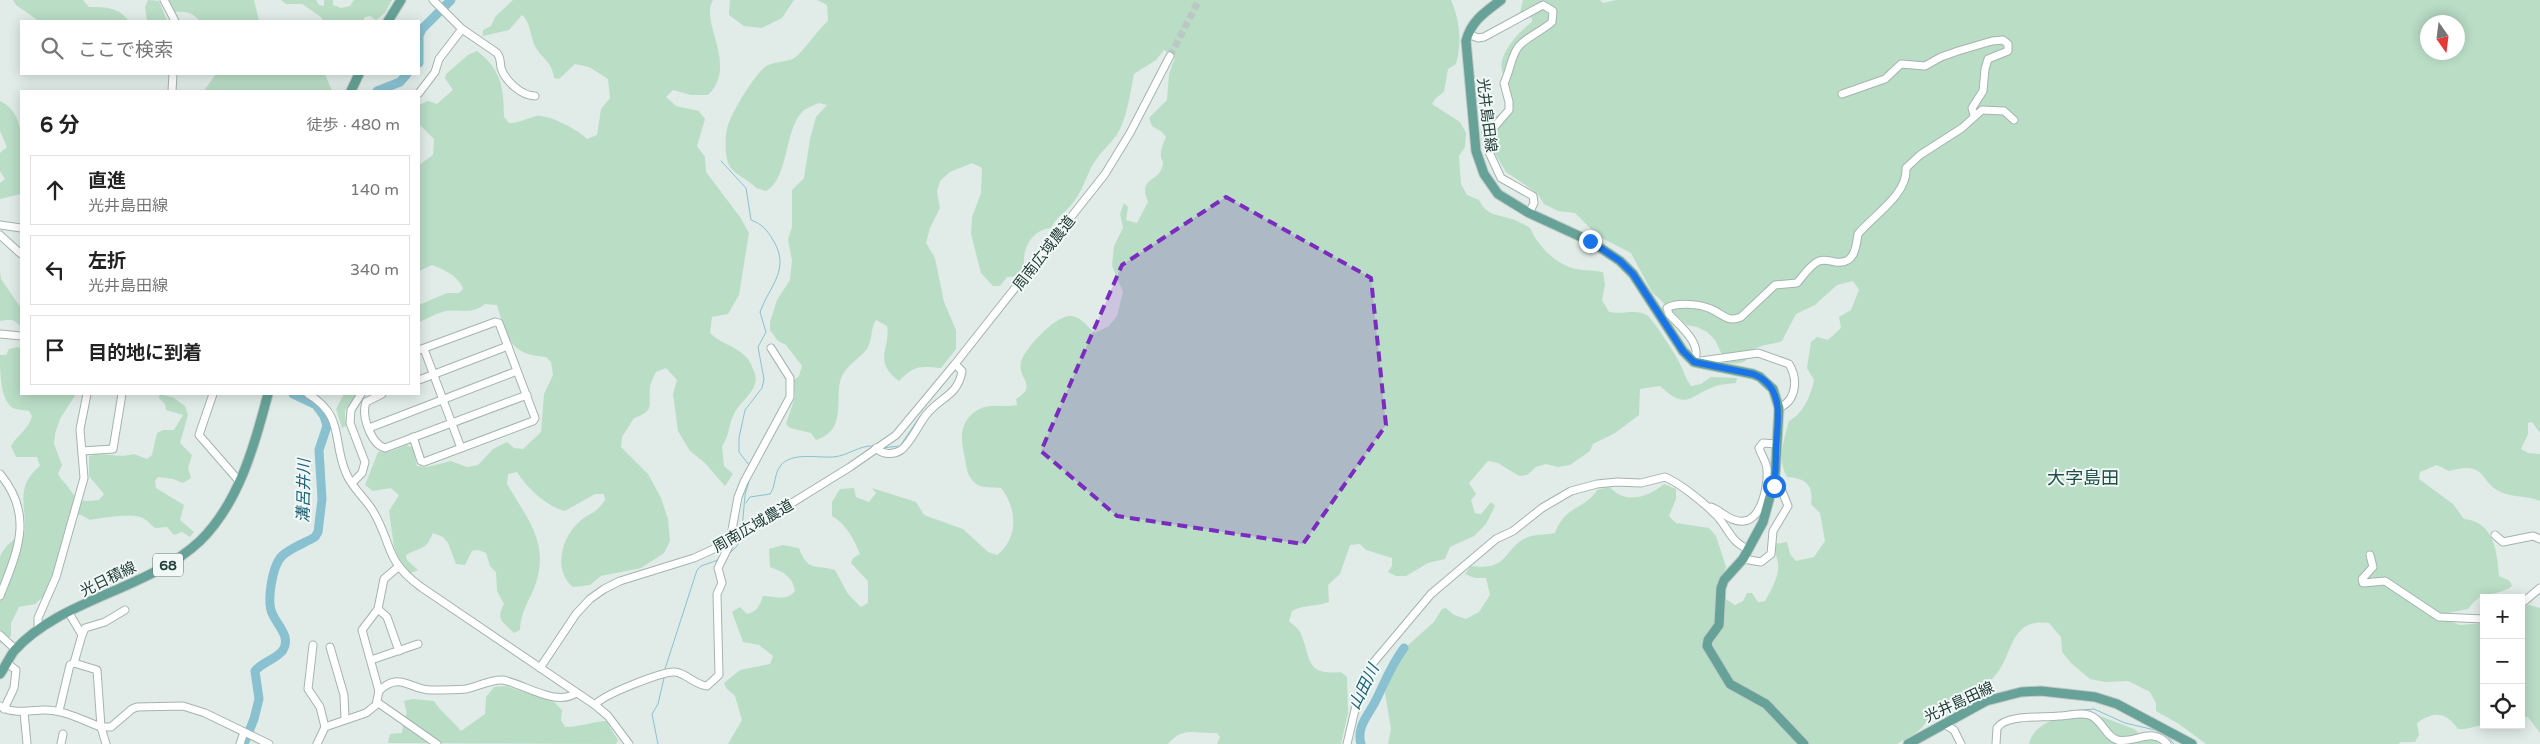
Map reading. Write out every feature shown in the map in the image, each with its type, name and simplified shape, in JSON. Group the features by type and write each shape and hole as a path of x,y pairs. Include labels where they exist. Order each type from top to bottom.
{"main road":[{"path":"389,20 401,0"},
{"path":"1468,34 1476,20 1502,0"},
{"name":"光井島田線","path":"1468,34 1466,51 1470,99 1480,164 1498,194 1529,213 1590,241 1620,261 1633,274 1683,351 1694,362"},
{"path":"351,90 359,75"},
{"path":"1694,362 1760,377 1773,389 1779,408 1777,486 1749,549 1743,559 1724,580 1721,588 1719,625 1708,640 1708,651 1730,684 1766,704 1804,744"},
{"name":"光日積線","path":"0,674 16,650 38,631 69,613 160,569 190,549 211,528 233,495 239,481 258,431 268,395"},
{"name":"光井島田線","path":"1908,744 1986,701 2021,692 2041,691 2096,697 2117,704 2160,732 2192,744"}],"street":[{"path":"164,0 174,20"},
{"path":"433,0 462,29 500,56 502,71 518,90 527,96 535,96"},
{"path":"1468,34 1478,38 1484,37 1543,5 1552,11 1552,22 1526,40 1514,53 1510,73 1504,83 1509,102 1508,110 1489,133 1488,138 1491,159 1501,178 1533,196 1534,203 1529,213"},
{"path":"420,92 435,72 439,59 462,29"},
{"path":"1842,94 1885,79 1901,64 1925,66 1941,57 1958,51 1992,41 2003,40 2008,44 2008,51 1988,59 1983,91 1972,108 1974,114"},
{"name":"周南広域農道","path":"540,668 576,614 590,599 620,581 694,558 746,533 896,435 955,364 1105,174 1130,133 1170,56"},
{"path":"172,90 173,75"},
{"path":"1694,362 1697,355 1696,347 1669,314 1667,308 1672,305 1689,305 1710,308 1728,320 1734,320 1740,317 1775,285 1797,283 1815,263 1822,260 1842,263 1851,259 1856,252 1858,234 1888,205 1906,182 1906,168 1943,138 1962,128 1974,114 1982,110 1995,109 2004,111 2014,120"},
{"path":"0,225 20,228"},
{"path":"0,235 20,253"},
{"path":"413,437 421,461 424,462 533,421 535,418 499,323 495,322 421,349 443,398 461,448"},
{"path":"0,334 20,336"},
{"path":"420,380 508,346"},
{"path":"595,705 620,690 664,673 679,673 698,684 707,686 719,675 717,594 722,583 719,574 722,559 729,542 738,497 744,482 790,397 790,378 771,348"},
{"path":"1694,362 1758,352 1781,359 1789,364 1796,381 1795,389 1784,406 1779,408"},
{"path":"876,448 889,453 897,452 906,445 927,413 960,383 962,372 955,364"},
{"path":"369,428 517,371"},
{"path":"38,631 38,618 56,577 84,478 80,429 87,395"},
{"path":"82,451 113,449 122,395"},
{"path":"213,395 199,435 239,481"},
{"path":"309,395 323,405 335,422 343,464 352,483 374,512 388,550 398,567 421,587 595,705 617,725 629,744"},
{"path":"352,483 365,468 365,462 350,422 351,410 360,395"},
{"path":"380,395 366,402 363,415 381,447 386,448 527,395"},
{"path":"1704,505 1736,520 1744,521 1754,515 1762,499 1768,468 1759,448 1763,442 1777,444"},
{"path":"0,474 14,495 21,525 15,555 0,596"},
{"path":"1347,744 1363,677 1405,624 1431,594 1496,539 1514,531 1559,496 1584,487 1616,482 1641,483 1661,477 1672,480 1716,515 1727,533 1736,542 1749,549"},
{"path":"1743,559 1755,563 1766,559 1771,554 1773,531 1785,513 1781,494 1777,486"},
{"path":"2495,535 2503,542 2533,536 2540,539"},
{"path":"2370,555 2373,567 2362,579 2362,583 2385,581 2439,617 2480,620"},
{"path":"325,726 366,713 377,702 379,691 362,630 378,609 384,579 398,567"},
{"path":"2525,601 2540,588"},
{"path":"378,609 382,610 387,617 399,651"},
{"path":"59,711 70,665 74,663 84,628 105,622 125,610"},
{"path":"69,613 82,634"},
{"path":"0,635 16,650"},
{"path":"371,660 418,644"},
{"path":"313,645 308,689 320,706 325,726 317,744"},
{"path":"330,647 344,695 345,719"},
{"path":"7,663 16,670 14,688 2,708 24,712 59,711 101,727 111,727 137,707 183,706 206,713 269,744"},
{"path":"74,663 97,670 101,727 106,744"},
{"path":"379,691 388,685 402,681 428,690 467,688 503,680 553,696 566,696 576,693"},
{"path":"377,702 437,744"},
{"path":"24,712 27,744"},
{"path":"1996,744 1997,728 2004,722 2030,717 2077,714 2089,715 2096,719 2108,734 2123,742 2160,732 2167,744"},
{"path":"1944,724 1954,730 1961,744"},
{"path":"61,744 63,734"},
{"path":"240,744 248,734"},
{"path":"248,734 249,744"}],"highlighted area":[{"path":"1226,197 1371,278 1386,425 1303,544 1117,516 1041,451 1122,265"}],"green space":[{"path":"13,0 83,0 89,7 116,10 128,20 38,20 16,5"},
{"path":"148,0 159,1 167,20 147,20 145,7"},
{"path":"165,0 254,0 259,20 198,20 188,13 174,12"},
{"path":"281,0 316,0 319,5 324,6 324,0 333,0 333,5 341,8 350,6 354,0 392,0 385,13 376,20 370,16 365,17 364,20 322,20 302,4 286,4"},
{"path":"513,0 713,0 710,9 711,20 720,58 720,71 717,83 708,95 691,95 673,90 666,97 676,106 699,111 705,119 697,146 705,157 706,172 740,217 749,233 739,295 728,314 712,317 710,333 746,357 751,363 755,376 753,388 734,414 722,446 724,466 733,474 725,486 705,463 690,451 678,431 673,394 677,380 666,368 656,372 650,387 648,410 646,413 634,418 622,437 621,447 648,474 661,498 668,519 670,541 664,553 641,568 601,576 590,585 573,587 567,580 561,564 564,545 579,522 595,511 605,500 604,494 595,494 565,511 558,509 538,496 517,472 508,474 507,484 534,531 540,555 536,583 524,611 520,630 514,633 502,621 500,614 504,604 497,591 496,572 490,566 486,553 478,550 472,551 465,565 456,564 448,543 443,537 433,533 425,546 406,555 407,560 418,570 410,573 399,559 394,547 392,533 389,511 399,495 391,488 373,491 365,485 378,452 389,452 407,445 413,448 417,466 427,467 451,461 467,467 478,465 493,449 507,442 514,448 523,449 541,432 544,394 553,375 551,362 546,357 524,353 511,342 503,326 497,305 485,304 470,311 446,311 420,322 420,305 447,293 459,293 463,289 455,277 446,271 432,265 420,271 420,164 433,155 434,139 420,125 420,105 428,101 437,104 453,90 445,78 446,74 468,55 477,51 496,72 502,88 504,117 509,123 542,116 564,124 587,139 597,135 601,109 610,98 608,79 589,67 575,64 559,79 554,78 551,67 534,44 528,24 522,15 509,30 483,36 483,30 491,26 495,17"},
{"path":"730,0 794,0 782,18 762,28 744,26 729,15"},
{"path":"817,0 1451,0 1459,32 1458,56 1456,64 1448,69 1444,92 1432,104 1460,122 1466,133 1465,147 1459,156 1461,184 1467,195 1479,200 1489,212 1514,220 1530,228 1543,248 1554,259 1568,267 1603,272 1605,285 1602,300 1609,312 1639,312 1648,316 1674,352 1691,386 1701,384 1711,377 1737,378 1736,383 1716,386 1694,397 1683,400 1669,394 1660,386 1640,389 1639,415 1615,433 1593,444 1590,451 1570,465 1558,467 1546,464 1536,467 1527,475 1519,476 1498,463 1488,461 1469,483 1476,494 1471,500 1475,513 1481,514 1491,502 1495,506 1486,524 1474,536 1450,547 1445,559 1428,563 1406,576 1396,576 1388,572 1392,566 1392,558 1366,550 1360,544 1350,545 1340,574 1328,585 1329,602 1302,607 1292,611 1289,621 1300,632 1308,657 1315,668 1321,671 1341,672 1347,677 1348,713 1341,744 1217,744 1220,737 1217,733 1190,732 1179,735 1168,744 728,744 742,720 735,696 726,688 724,683 740,670 770,664 773,656 759,645 743,642 732,612 740,607 747,614 753,612 758,608 763,596 780,598 788,596 795,591 792,582 787,576 770,567 769,549 783,545 799,548 805,561 812,566 835,570 848,594 861,607 868,603 868,581 851,563 853,558 860,554 846,528 832,516 832,502 840,489 854,488 856,497 869,502 876,493 872,488 916,502 924,515 963,529 988,552 997,555 1004,548 1012,532 1013,514 1001,488 981,486 970,478 962,446 962,433 966,421 981,408 1017,405 1016,399 1023,394 1027,386 1021,368 1023,356 1034,341 1057,321 1064,317 1074,316 1095,333 1109,326 1117,316 1123,292 1112,266 1114,246 1123,228 1120,214 1124,203 1128,207 1126,220 1137,223 1148,202 1145,187 1161,170 1163,163 1161,151 1166,137 1152,126 1149,118 1167,100 1169,74 1175,58 1164,50 1156,60 1134,74 1128,106 1120,130 1095,162 1075,200 1051,228 1038,232 1033,237 1026,248 1024,268 1017,276 1007,277 1000,286 993,286 981,273 971,234 972,217 981,193 982,168 972,163 950,172 940,181 937,192 940,208 930,228 926,243 935,258 944,302 956,330 956,349 941,368 913,369 899,381 891,374 884,361 888,334 887,326 876,320 867,349 843,374 840,382 837,420 833,428 826,435 816,440 811,433 790,428 786,424 795,397 794,380 799,376 802,366 786,345 778,341 770,330 770,322 777,300 790,280 792,261 788,239 792,227 792,190 804,178 810,139 816,117 827,105 819,103 808,108 796,120 779,176 766,191 756,188 730,167 726,155 726,137 733,114 757,75 768,65 797,56 828,21 827,5"},
{"path":"1523,0 1600,0 1603,3 1616,0 2540,0 2540,433 2532,422 2528,423 2528,434 2521,449 2528,453 2540,454 2540,501 2506,494 2497,490 2482,475 2471,468 2449,471 2437,465 2420,472 2419,479 2453,504 2464,519 2474,521 2488,532 2495,548 2499,576 2510,581 2512,586 2500,592 2480,594 2480,597 2468,609 2447,613 2450,621 2460,625 2480,623 2480,726 2458,729 2444,716 2434,715 2428,716 2417,723 2419,735 2415,742 2401,742 2398,744 2206,744 2179,724 2156,711 2156,703 2150,692 2128,681 2105,682 2090,679 2071,663 2062,652 2061,637 2049,623 2035,623 2025,627 2018,633 1999,671 1991,680 1970,695 1930,714 1928,720 1921,728 1897,744 1388,744 1391,729 1385,693 1391,672 1406,647 1434,622 1442,609 1446,608 1454,615 1466,619 1479,612 1490,595 1486,578 1475,578 1465,574 1471,566 1484,567 1494,565 1501,561 1522,540 1531,536 1555,533 1564,517 1587,501 1597,490 1609,487 1621,495 1633,498 1650,493 1664,484 1676,489 1676,499 1669,516 1676,523 1709,528 1716,536 1726,567 1718,594 1735,605 1743,601 1747,593 1752,593 1758,602 1765,601 1778,573 1774,544 1787,542 1790,554 1796,561 1814,557 1825,541 1820,513 1811,504 1812,497 1809,487 1799,479 1787,477 1782,464 1782,449 1789,421 1802,409 1813,386 1814,380 1807,368 1811,342 1817,337 1828,340 1841,328 1839,317 1851,310 1859,290 1853,281 1837,285 1815,305 1796,314 1782,341 1758,347 1742,363 1726,363 1715,340 1707,332 1687,325 1652,292 1631,253 1598,236 1575,213 1558,211 1544,204 1537,193 1506,172 1493,150 1482,143 1481,131 1489,118 1502,114 1512,101 1502,71 1503,57 1506,50 1521,31 1532,22 1532,18 1520,13"},
{"path":"215,75 325,75 332,90 205,90"},
{"path":"0,101 10,108 20,129 20,194 0,199 0,183 5,179 0,171 0,153 7,147 0,131"},
{"path":"0,271 1,279 20,307 20,326 12,320 0,321"},
{"path":"20,348 20,395 75,395 60,419 54,444 62,465 58,474 80,500 99,500 104,494 89,476 89,456 100,454 122,456 134,454 147,459 152,455 157,433 163,430 174,430 183,415 166,410 165,404 159,398 160,395 174,398 185,406 188,415 180,443 192,455 188,468 191,478 183,483 173,479 158,477 155,481 156,488 184,505 180,520 194,532 190,537 182,532 174,535 167,527 155,528 144,519 132,516 90,520 81,515 69,514 63,545 44,596 35,604 19,607 11,623 11,636 0,643 0,557 7,546 25,532 25,489 32,473 40,466 37,457 16,457 11,446 31,421 32,416 29,411 13,408 5,399 0,369 0,355 6,355 9,349"},
{"path":"343,395 355,395 346,408 346,426 342,428 336,409"},
{"path":"2529,605 2540,608 2540,733 2528,717 2525,717 2525,607"},
{"path":"506,686 554,702 562,710 561,720 565,727 606,721 618,740 616,744 388,743 390,734 402,733 403,726 400,723 407,714 404,701 413,699 434,701 461,731 485,714 486,697 494,687"},
{"path":"2092,713 2134,729 2160,744 2029,744 2038,729 2054,720"}],"waterway":[{"name":"溝呂井川","path":"420,34 422,29 451,0"},
{"name":"溝呂井川","path":"380,90 400,82 406,75"},
{"path":"721,161 746,188 751,220 761,225 769,233 778,250 780,260 777,277 760,312 766,332 758,347 764,379 762,388 745,410 739,438 739,452 749,465"},
{"name":"溝呂井川","path":"244,744 254,719 259,699 255,671 280,653 286,641 271,609 270,594 275,568 285,553 315,537 318,532 322,499 319,450 327,426 324,416 316,405 295,395"},
{"path":"882,448 900,446 921,415"},
{"path":"746,503 750,497 770,494 779,468 792,458 806,456 833,457 844,455 863,447 873,446"},
{"path":"742,530 745,495 750,478"},
{"path":"728,555 737,546 740,539"},
{"path":"664,672 697,570 701,566 718,560"},
{"name":"山田川","path":"1361,744 1360,732 1364,721 1399,654 1404,648"},
{"path":"658,744 652,714 658,704 664,678"},
{"path":"2070,711 2094,709 2125,723 2155,730 2167,736 2174,744"}],"tunnel":[{"path":"1170,56 1199,0"}],"district":[{"name":"大字島田","path":"2083,478"}],"route":[{"path":"1590,241 1620,261 1633,274 1688,358 1698,364 1753,374 1767,382 1773,389 1779,408 1774,486"}]}
